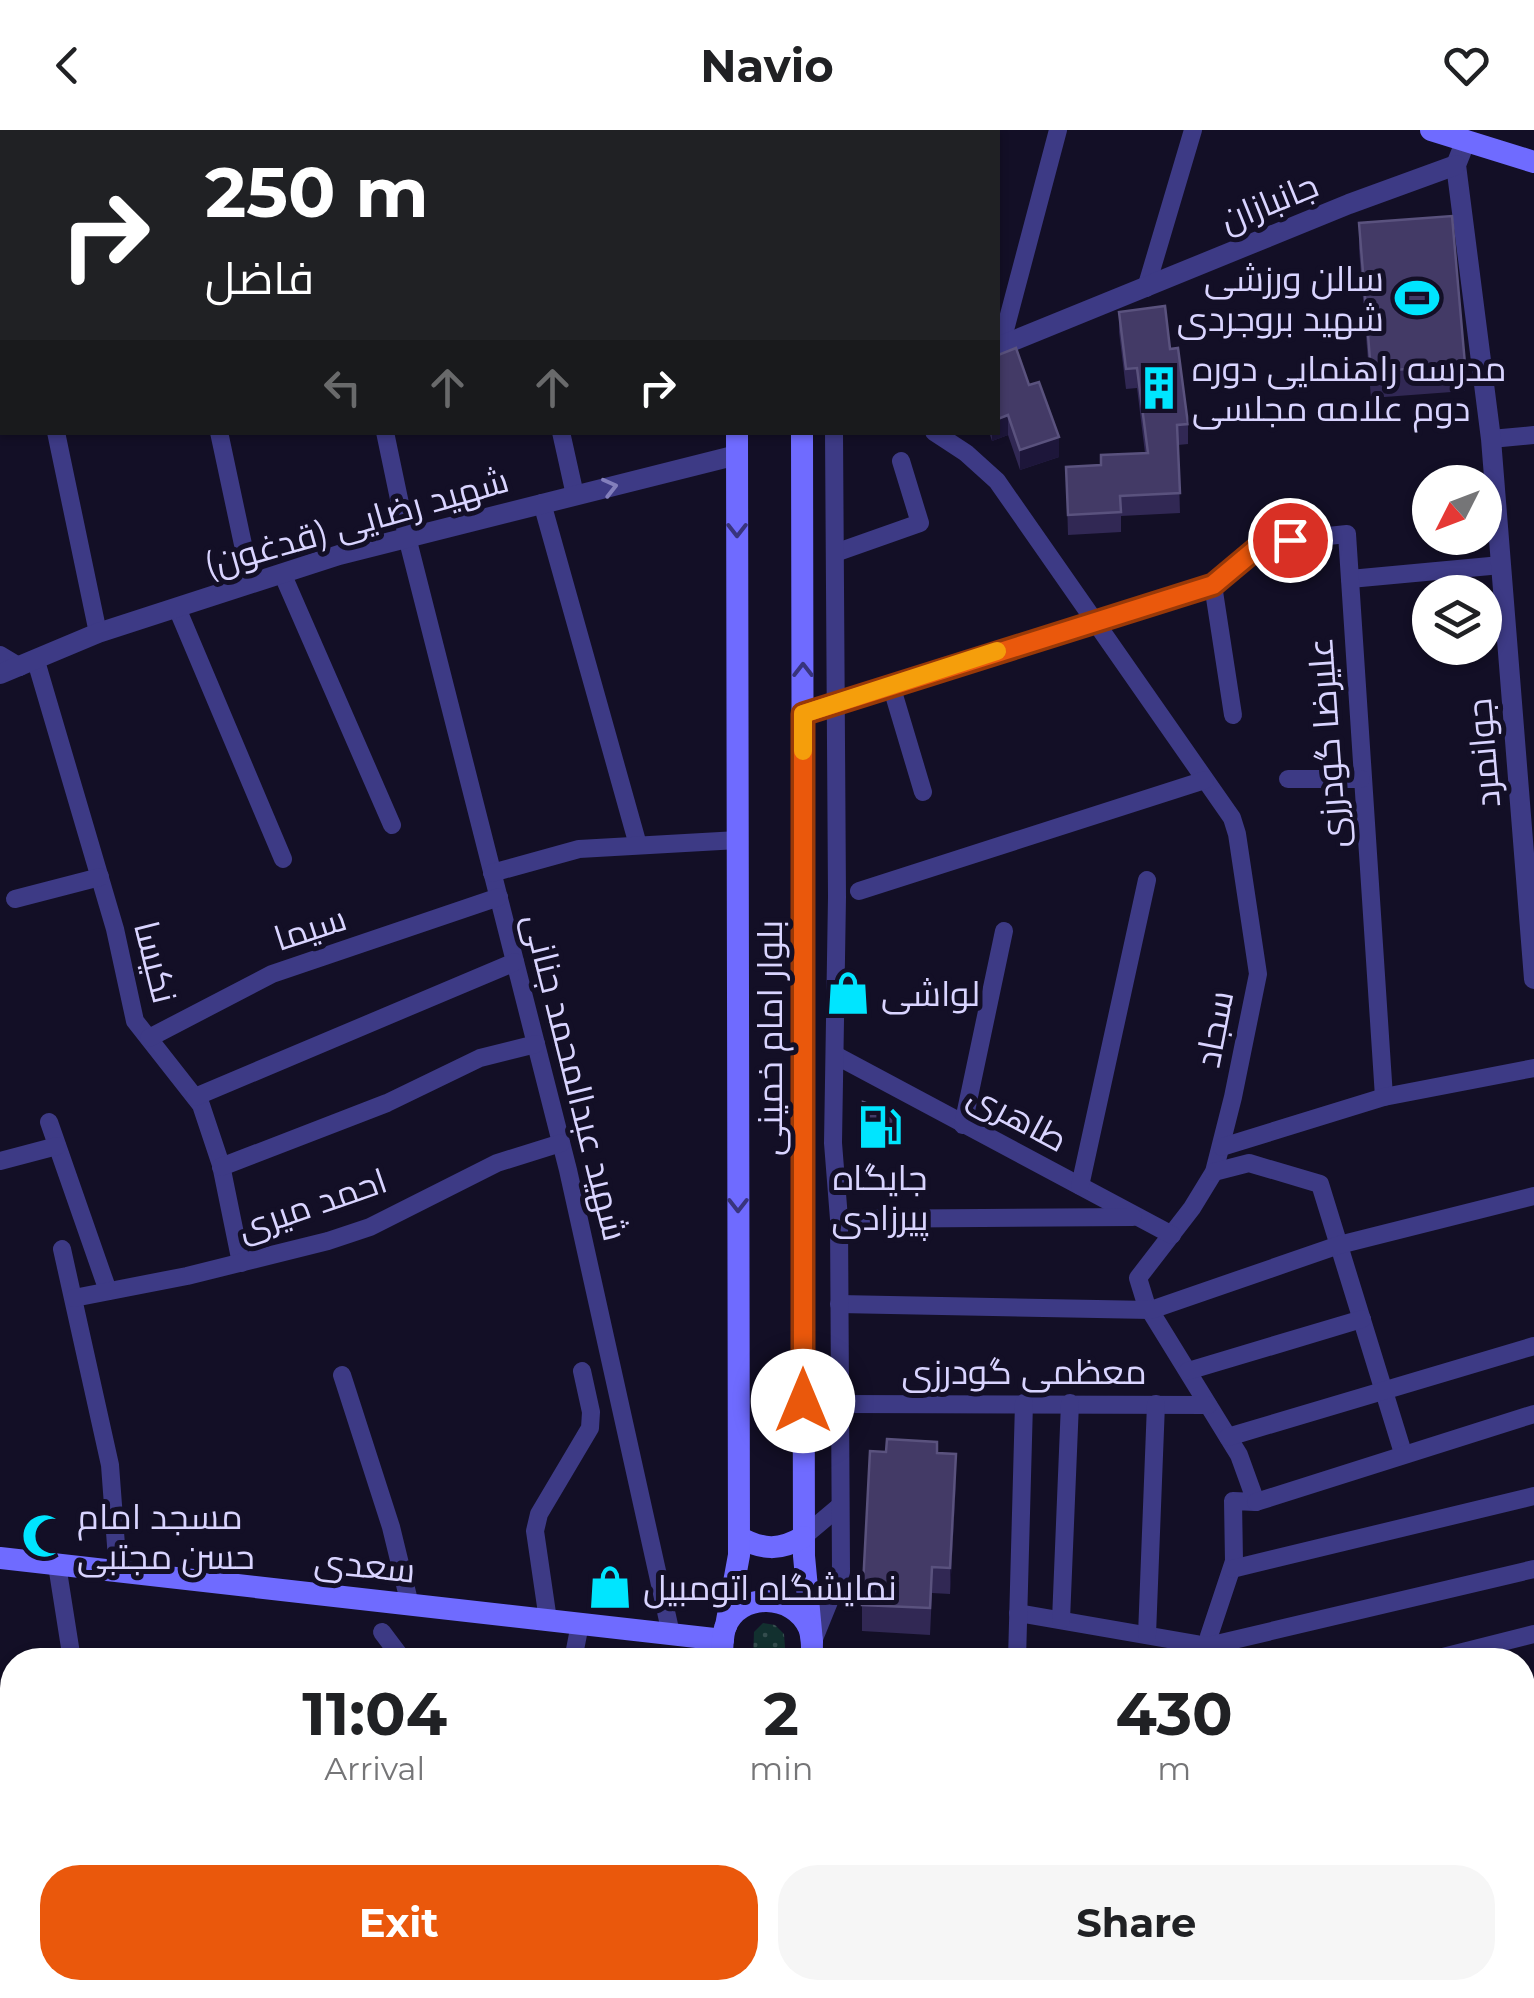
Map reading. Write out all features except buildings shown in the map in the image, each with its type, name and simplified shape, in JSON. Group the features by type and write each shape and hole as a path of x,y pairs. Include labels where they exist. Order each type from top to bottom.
{"main road":[{"path":"1431,130 1534,162"},
{"name":"بلوار امام خمینی","path":"802,435 804,1537 812,1648"},
{"name":"بلوار امام خمینی","path":"724,1642 739,1555 737,444"},
{"path":"739,1536 757,1546 774,1548 804,1537"},
{"name":"سعدی","path":"0,1558 724,1642"},
{"path":"724,1642 746,1605 775,1601 801,1616 809,1628 812,1648"}],"street":[{"path":"1000,342 1058,130"},
{"path":"1146,288 1193,130"},
{"path":"1456,166 1466,140"},
{"name":"جانبازان","path":"1000,346 1349,204 1456,166"},
{"name":"جوانمرد","path":"1456,166 1490,439 1534,979"},
{"path":"57,435 98,633"},
{"path":"221,435 252,582"},
{"name":"شهید عبدالمحمد جنانی","path":"387,435 408,537 561,1143 671,1634"},
{"path":"561,435 575,495"},
{"path":"813,1648 841,1572 839,1220 833,1143 837,840 834,435"},
{"name":"سجاد","path":"939,435 966,453 997,482 1232,818 1237,834 1258,974 1222,1147 1214,1172 1138,1278 1151,1310 1239,1455 1256,1502"},
{"path":"1490,439 1534,435"},
{"name":"(قدغون) شهید رضایی","path":"19,667 98,633 252,582 575,495 737,444"},
{"path":"835,553 920,523 901,462"},
{"path":"542,503 638,845"},
{"name":"علیرضا گودرزی","path":"1213,585 1262,544 1347,534 1384,1098"},
{"path":"1350,579 1501,565"},
{"path":"282,573 392,825"},
{"path":"803,714 1213,585 1233,715"},
{"path":"178,608 283,859"},
{"path":"0,655 19,667"},
{"name":"نکیسا","path":"19,667 100,877 135,1022 201,1105 222,1167 241,1264"},
{"path":"892,685 923,792"},
{"path":"1288,779 1361,779"},
{"path":"859,891 1205,780"},
{"path":"805,836 837,840"},
{"path":"492,872 580,848 738,840"},
{"path":"15,899 100,877"},
{"path":"1080,1186 1147,880"},
{"name":"سیما","path":"150,1038 272,974 499,898"},
{"path":"962,1124 1004,932"},
{"path":"195,1097 515,962"},
{"path":"222,1167 387,1103 480,1058 536,1044"},
{"name":"طاهری","path":"835,1055 1172,1235"},
{"path":"1222,1147 1384,1098 1534,1068"},
{"path":"48,1122 108,1291"},
{"name":"احمد میری","path":"74,1298 241,1264 370,1227 497,1163 561,1143"},
{"path":"0,1161 57,1146"},
{"path":"1214,1172 1249,1162 1320,1184 1403,1453"},
{"path":"840,1304 1151,1310 1339,1245 1534,1196"},
{"path":"839,1220 1136,1216"},
{"path":"62,1249 110,1466 118,1572"},
{"path":"1188,1372 1362,1319"},
{"path":"1228,1437 1534,1346"},
{"path":"548,1620 535,1531 538,1514 590,1428 591,1412 582,1371"},
{"path":"342,1376 391,1527 410,1605"},
{"path":"1017,1648 1024,1403"},
{"path":"1061,1620 1070,1403"},
{"name":"معظمی گودرزی","path":"840,1404 1208,1404"},
{"path":"1147,1635 1156,1404"},
{"path":"1208,1648 1232,1569 1233,1501 1256,1502 1534,1414"},
{"path":"1232,1569 1534,1496"},
{"path":"804,1537 840,1506"},
{"path":"57,1565 70,1648"},
{"path":"1226,1648 1534,1569"},
{"path":"1018,1613 1147,1635 1190,1648"},
{"path":"575,1648 580,1624"},
{"path":"382,1632 394,1648"},
{"path":"1479,1648 1534,1634"}],"green space":[{"path":"763,1623 775,1625 784,1634 785,1648 753,1648 754,1632"}],"slow traffic":[{"path":"803,751 803,714 997,651"}],"place":[{"name":"سالن ورزشی شهید بروجردی","path":"1417,298"},
{"name":"مدرسه راهنمایی دوره دوم علامه مجلسی","path":"1159,388"},
{"name":"لواشی","path":"848,993"},
{"name":"جایگاه پیرزادی","path":"880,1127"},
{"name":"مسجد امام حسن مجتبی","path":"44,1536"},
{"name":"نمایشگاه اتومبیل","path":"610,1587"}],"route":[{"path":"803,1401 803,714 1213,585 1262,544 1290,540"}]}
